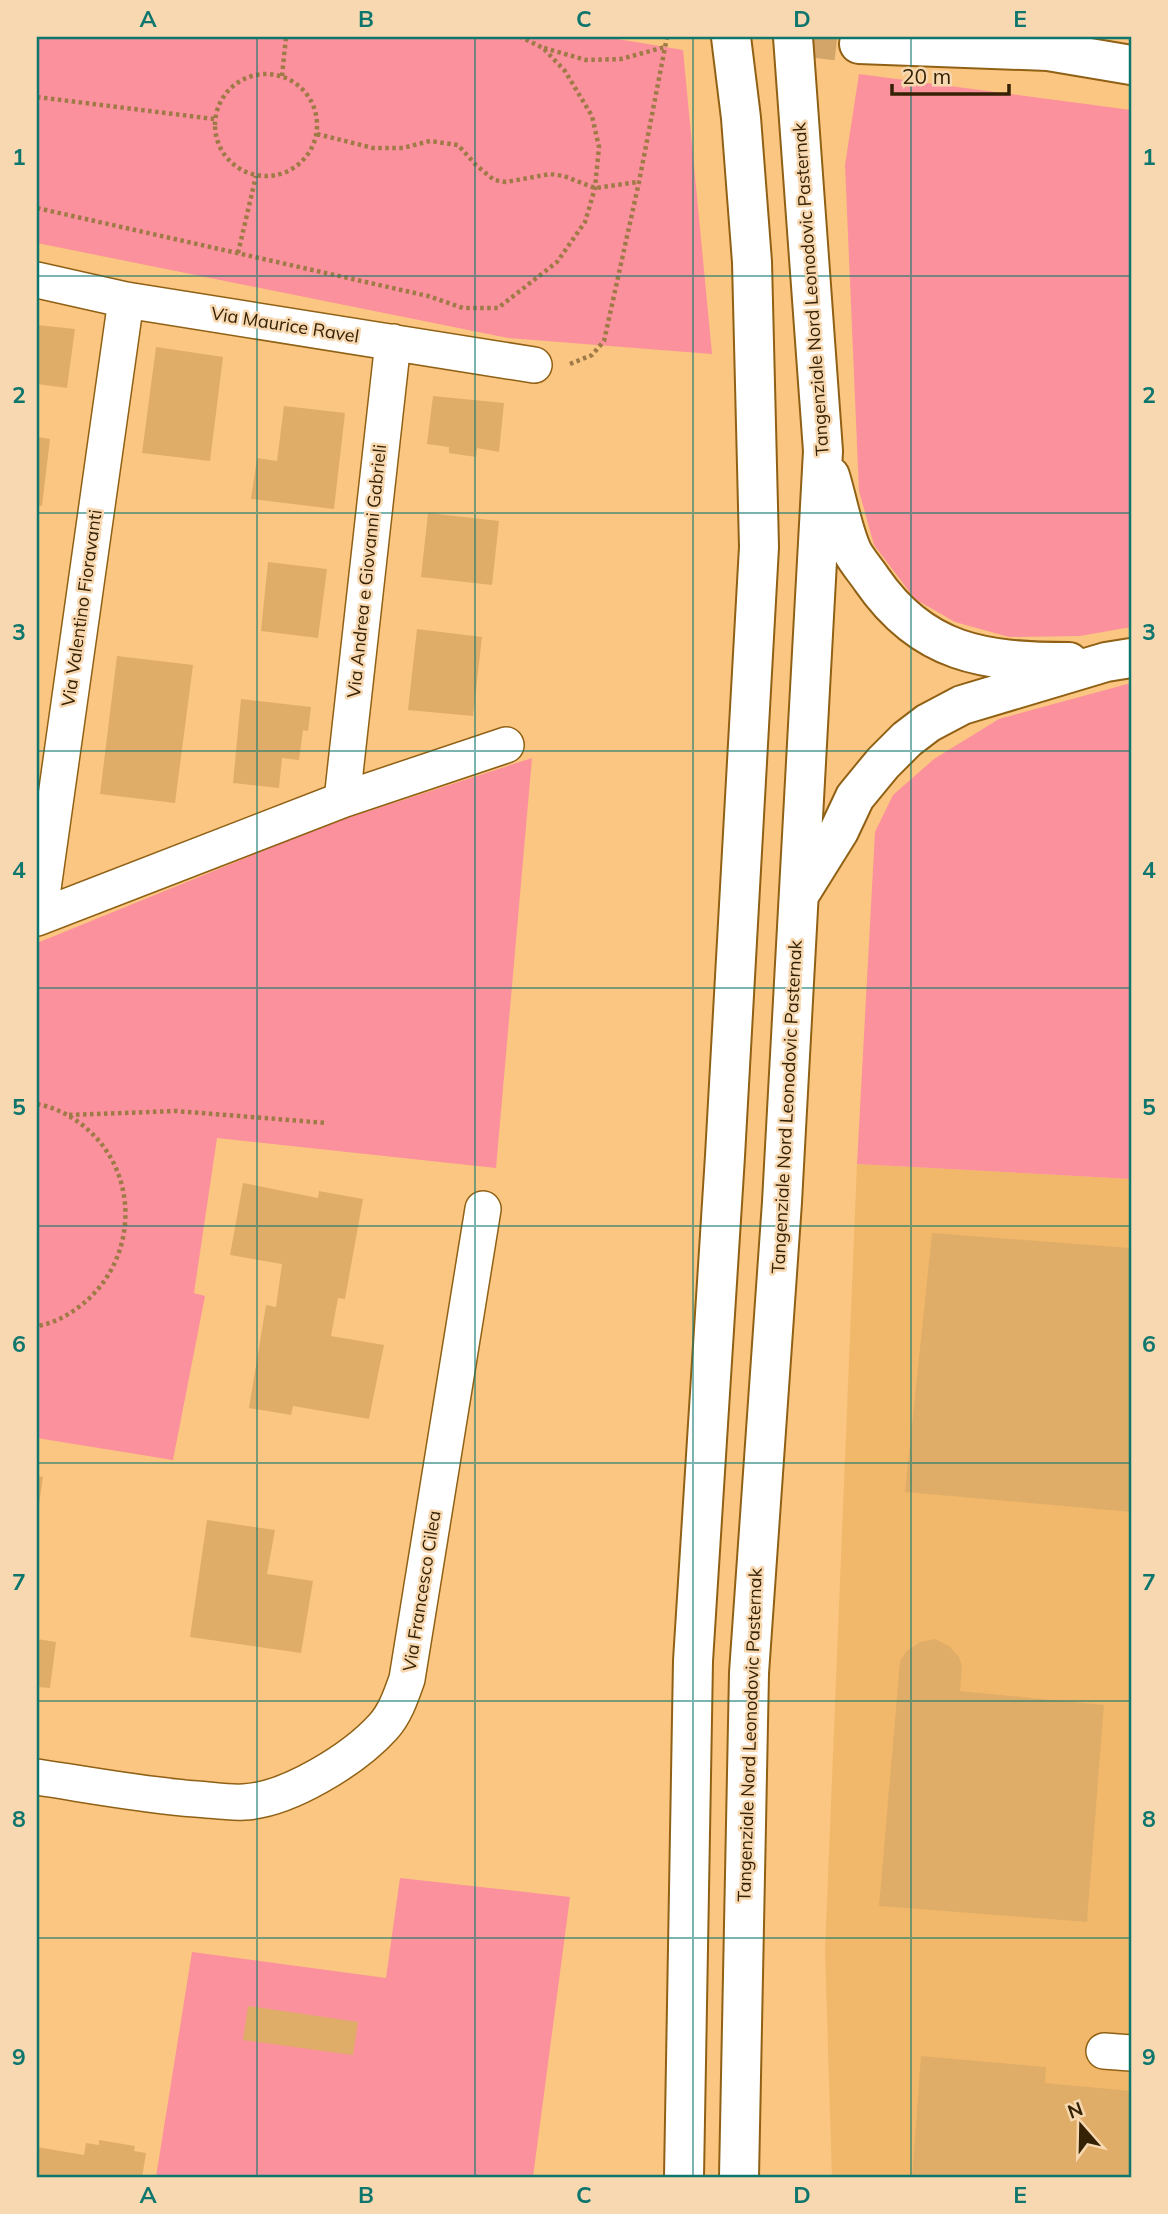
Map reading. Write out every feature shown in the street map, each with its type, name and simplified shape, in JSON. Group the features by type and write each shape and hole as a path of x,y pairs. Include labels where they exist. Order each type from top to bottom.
{"main road":[{"path":"684,2177 693,1661 759,547 752,262 741,118 731,37"},
{"name":"Tangenziale Nord Leonodovic Pasternak","path":"738,2177 749,1673 782,1202 810,650 823,451 793,37"},
{"path":"997,37 1048,51 1131,65"},
{"path":"859,44 1048,51"},
{"path":"823,451 853,552 883,596 911,625 937,641 971,653 1032,662 1119,660"},
{"path":"799,894 839,831 855,797 883,763 928,723 961,705 1119,660"}],"street":[{"name":"Via Maurice Ravel","path":"37,280 126,300 534,365"},
{"name":"Via Valentino Fioravanti","path":"38,917 126,300"},
{"name":"Via Andrea e Giovanni Gabrieli","path":"342,800 393,342"},
{"path":"38,917 342,800 506,745"},
{"name":"Via Francesco Cilea","path":"37,1777 150,1795 246,1802 281,1793 317,1778 353,1754 384,1726 397,1706 407,1679 483,1209"}],"path":[{"path":"282,76 285,37"},
{"path":"521,37 543,48 586,60 621,59 665,47"},
{"path":"534,365 565,366 592,355 604,341 667,37"},
{"path":"37,208 428,296 463,307 498,308 557,262 585,222 596,188 599,147 592,116 565,71 543,48"},
{"path":"259,74 282,76 298,85 310,98 316,116 317,134 306,158 283,174 256,176 238,169 223,156 215,138 214,118 222,98 238,81 259,74"},
{"path":"37,97 214,118"},
{"path":"317,134 373,148 403,148 430,142 458,145 494,180 506,182 550,174 564,176 596,188 639,182"},
{"path":"238,253 256,176"},
{"path":"37,1104 69,1115 91,1132 108,1153 120,1177 126,1204 125,1231 119,1257 106,1281 88,1301 66,1316 37,1326"},
{"path":"69,1115 176,1111 327,1123"}],"shaded area":[{"path":"37,37 606,37 683,50 712,354 508,338 37,243"},
{"path":"859,74 1131,110 1131,627 1080,636 1009,637 955,622 915,599 874,545 859,491 845,165"},
{"path":"1131,683 1131,1179 857,1164 875,832 893,795 934,759 999,719"},
{"path":"532,758 496,1168 217,1138 194,1293 205,1296 173,1460 37,1438 37,943 329,824"},
{"path":"857,1164 1131,1179 1131,2177 832,2177 825,1951"},
{"path":"400,1878 570,1897 533,2177 156,2177 192,1952 386,1978"}],"building":[{"path":"37,325 75,329 67,388 37,384"},
{"path":"156,347 223,357 210,461 142,453"},
{"path":"433,396 504,403 499,452 477,448 476,457 449,453 449,447 427,444"},
{"path":"284,406 345,413 334,509 251,499 257,458 277,461"},
{"path":"37,437 50,439 42,506 37,505"},
{"path":"428,513 499,521 492,585 421,577"},
{"path":"268,562 327,569 318,638 261,631"},
{"path":"417,629 482,637 473,716 408,710"},
{"path":"117,656 193,665 175,803 100,794"},
{"path":"241,699 311,707 308,731 303,730 299,760 282,758 279,788 233,783"},
{"path":"243,1183 318,1198 319,1191 363,1199 345,1299 338,1298 331,1336 384,1345 369,1419 293,1406 291,1415 249,1408 266,1305 276,1307 282,1264 230,1255"},
{"path":"932,1233 1131,1248 1131,1512 905,1492"},
{"path":"37,1476 43,1477 38,1511 37,1511"},
{"path":"207,1520 275,1530 267,1574 313,1581 301,1653 190,1637"},
{"path":"37,1639 56,1642 50,1688 37,1687"},
{"path":"935,1639 949,1646 959,1657 962,1666 960,1691 1104,1705 1087,1922 879,1906 900,1661 906,1652 920,1642"},
{"path":"248,2006 358,2022 353,2055 243,2040"},
{"path":"921,2056 1046,2067 1045,2083 1131,2091 1131,2177 912,2177"},
{"path":"99,2140 135,2146 134,2151 146,2153 142,2177 37,2177 37,2147 84,2155 86,2143 99,2145"}],"tunnel":[{"path":"799,37 859,44"}]}
